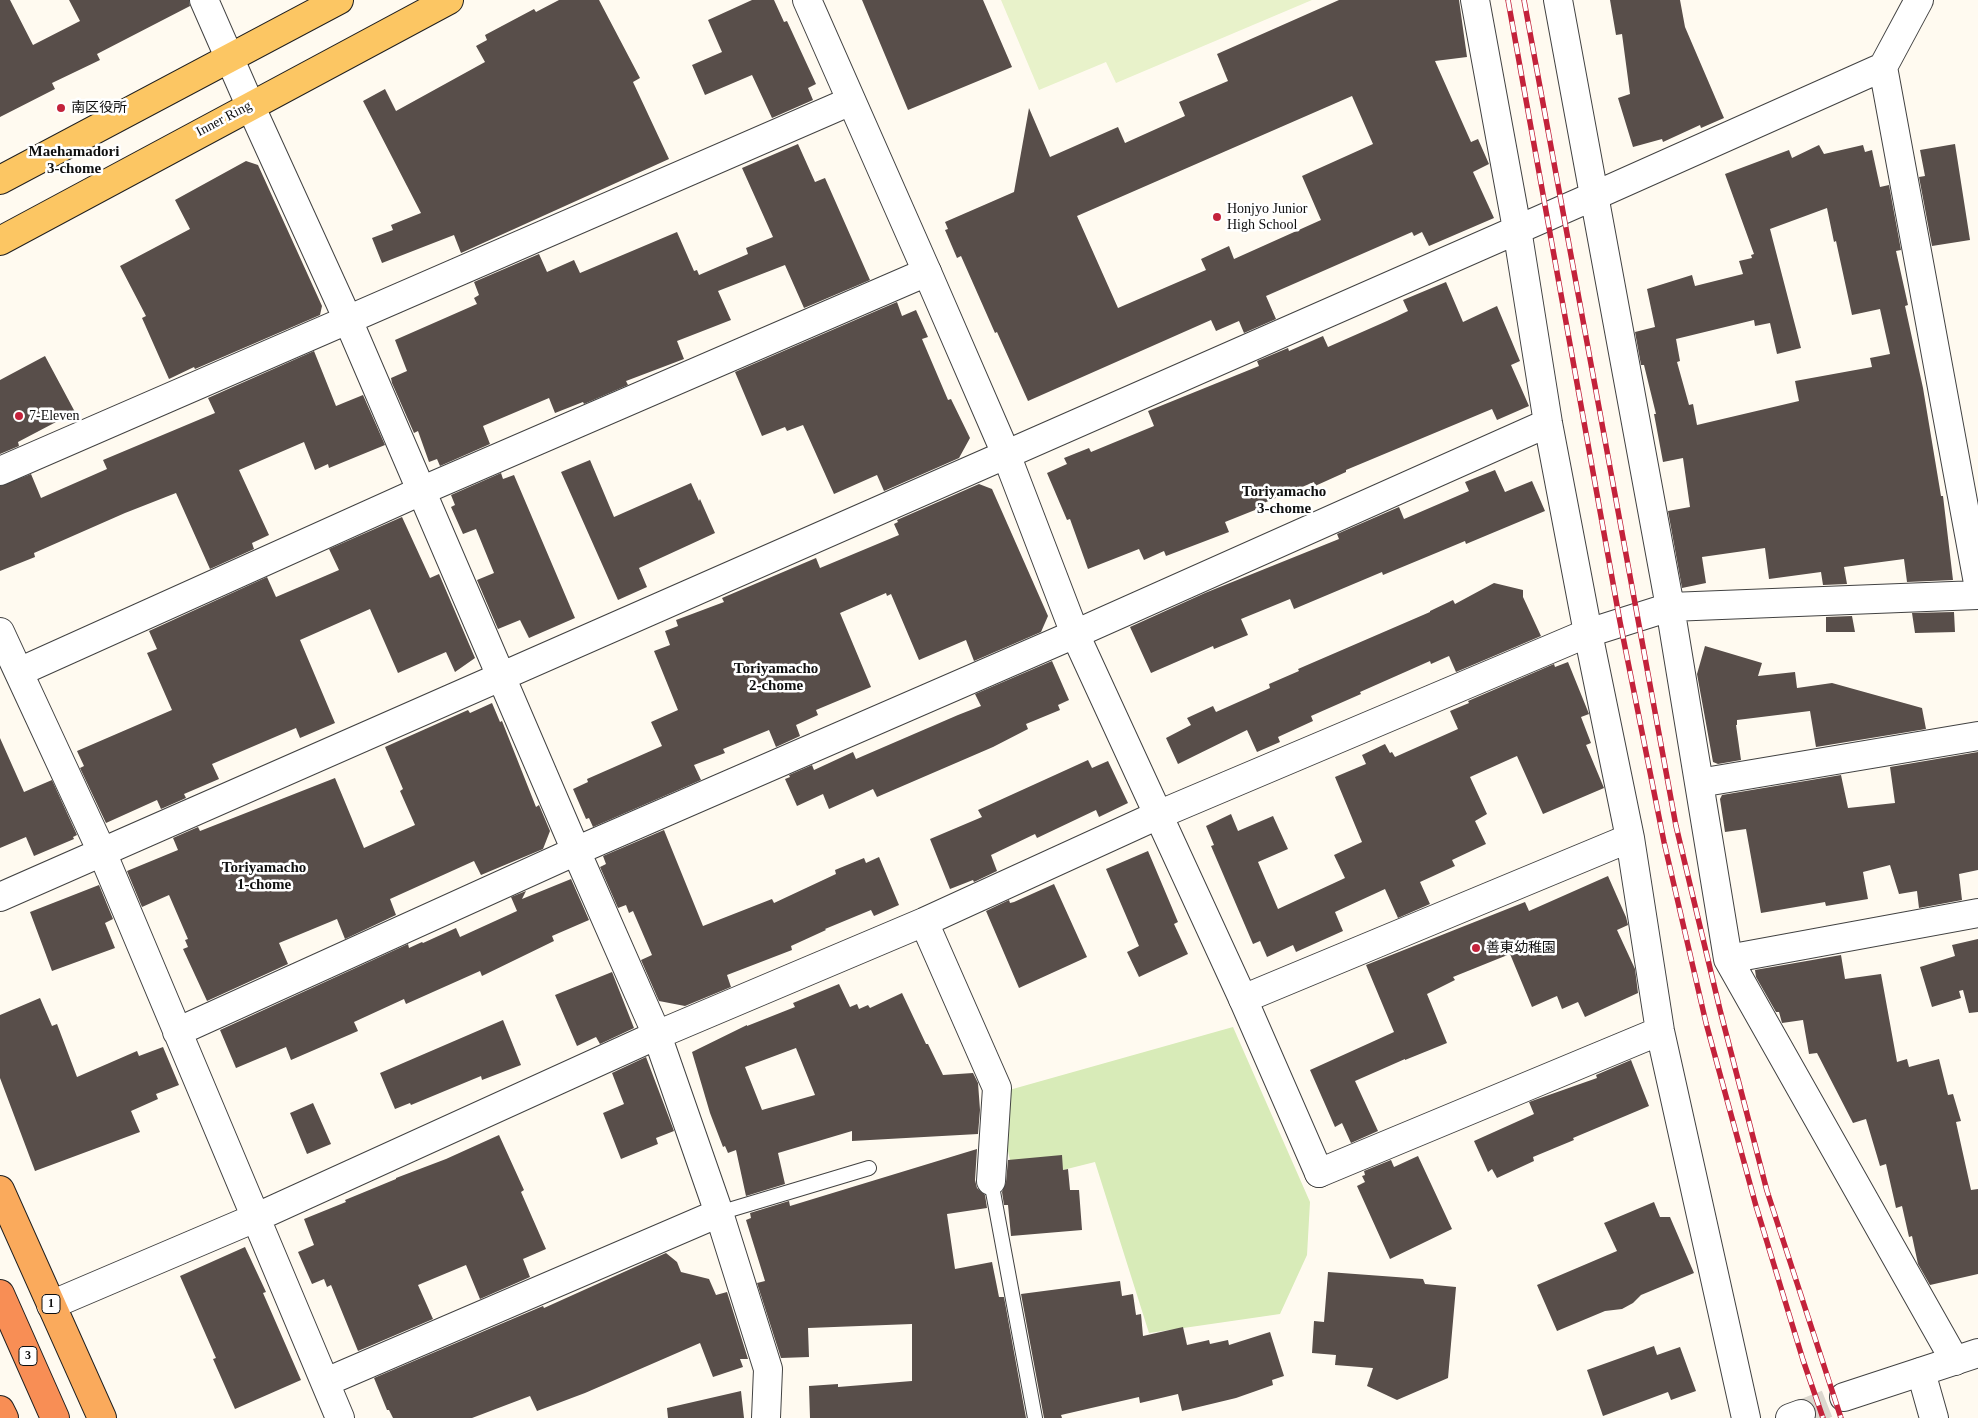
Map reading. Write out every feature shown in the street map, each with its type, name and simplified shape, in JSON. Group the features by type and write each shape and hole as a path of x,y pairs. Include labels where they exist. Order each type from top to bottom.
{"highway":[{"name":"1","path":"0,1190 102,1418"},
{"name":"3","path":"0,1294 56,1418"},
{"path":"0,1410 4,1418"}],"main road":[{"path":"0,180 339,0"},
{"name":"Inner Ring","path":"0,241 449,0"}],"street":[{"path":"204,0 228,58 348,320 500,677 657,1034 719,1213 768,1369 766,1418"},
{"path":"807,0 928,272 1006,454 1075,634 1243,999 1319,1173 1660,1031"},
{"path":"1475,0 1517,229 1548,423 1630,838 1660,1031 1746,1418"},
{"path":"1558,0 1670,607 1728,959 1966,1357 1844,1396"},
{"path":"0,897 1883,67 1919,0"},
{"path":"1883,67 1978,583"},
{"path":"0,472 851,101"},
{"path":"19,672 421,491 928,272"},
{"path":"177,1032 576,851 1075,634 1548,423"},
{"path":"51,1305 255,1218 657,1034 924,922 1158,815 1588,633 1670,607 1978,595"},
{"path":"0,632 102,852 340,1418"},
{"path":"1699,783 1978,736"},
{"path":"1243,999 1630,838"},
{"path":"1728,959 1978,913"},
{"path":"924,922 997,1088 991,1181"},
{"path":"326,1382 719,1213"},
{"path":"1921,1372 1934,1418"}],"lane":[{"path":"719,1213 869,1168"},
{"path":"991,1181 1035,1418"}],"green space":[{"path":"1001,0 1312,0 1116,83 1106,62 1039,90"},
{"path":"1233,1027 1310,1202 1307,1255 1280,1314 1149,1333 1095,1162 1015,1182 995,1094"}],"building":[{"path":"0,0 10,0 33,45 80,21 69,0 189,0 190,6 97,54 100,60 52,83 55,89 0,117"},
{"path":"559,0 599,0 640,78 633,82 669,159 461,253 454,235 382,263 372,238 393,230 391,225 421,213 363,101 385,89 396,111 485,62 476,46 487,40 485,35 534,9 536,12"},
{"path":"752,0 774,0 784,22 787,21 816,84 808,88 813,100 772,118 752,75 705,95 692,65 722,52 708,20"},
{"path":"862,0 983,0 1012,67 908,110"},
{"path":"1339,0 1459,0 1467,57 1435,61 1471,142 1478,139 1489,164 1473,172 1494,218 1429,246 1422,232 1414,236 1412,232 1266,296 1276,319 1244,333 1239,321 1216,331 1211,320 1028,401 961,256 957,258 945,230 948,229 945,222 1014,192 1029,108 1050,157 1118,127 1125,143 1185,116 1179,102 1228,81 1217,54","holes":["1352,96 1373,144 1302,176 1321,220 1234,259 1229,246 1201,259 1206,270 1118,308 1077,216"]},
{"path":"1610,0 1680,0 1685,27 1724,118 1701,128 1700,125 1663,142 1662,139 1633,147 1618,98 1630,94 1622,34 1616,35"},
{"path":"798,144 815,182 825,178 870,280 804,308 785,265 718,291 731,320 677,341 684,359 626,381 628,385 584,404 583,402 555,413 549,398 483,426 490,444 440,466 437,459 429,462 418,431 414,433 392,383 391,378 407,371 395,340 477,304 474,298 479,295 474,282 539,254 547,272 574,260 580,273 677,232 694,271 697,270 699,275 748,254 746,248 773,237 742,168"},
{"path":"1955,144 1970,240 1932,246 1919,177 1925,176 1920,150"},
{"path":"1819,145 1824,154 1863,145 1865,152 1872,150 1880,187 1889,185 1901,250 1896,251 1908,305 1905,306 1923,388 1941,496 1943,496 1953,580 1907,582 1904,559 1844,567 1847,584 1823,585 1821,572 1769,579 1765,548 1702,557 1706,583 1682,588 1668,511 1690,507 1683,458 1663,462 1654,414 1656,414 1644,365 1641,365 1635,332 1655,327 1647,289 1692,275 1695,286 1743,274 1739,261 1752,258 1751,255 1754,254 1725,174 1789,150 1792,158","holes":["1827,208 1834,242 1836,241 1852,315 1880,309 1890,354 1870,358 1872,367 1795,381 1799,401 1697,425 1693,404 1689,405 1677,362 1680,361 1676,339 1754,320 1755,326 1770,323 1777,354 1801,348 1770,229"]},
{"path":"246,161 258,165 322,306 320,315 169,379 142,318 146,316 120,266 190,229 175,200"},
{"path":"1446,282 1463,322 1497,306 1520,361 1511,365 1529,406 1497,420 1492,409 1346,470 1346,472 1315,486 1314,482 1259,505 1260,508 1225,522 1229,532 1166,556 1164,551 1144,560 1139,549 1088,569 1070,519 1067,520 1047,473 1067,464 1064,458 1089,448 1091,452 1154,426 1148,411 1259,366 1257,361 1288,348 1289,351 1323,336 1328,347 1387,321 1408,311 1403,300"},
{"path":"897,302 902,316 916,310 928,337 922,339 948,400 951,399 970,438 959,458 884,491 877,475 834,494 803,425 787,431 785,427 762,436 735,372"},
{"path":"314,351 336,406 363,395 385,445 329,468 328,464 315,470 304,442 239,470 269,535 252,543 254,549 210,569 176,493 34,553 35,557 0,571 0,486 31,474 41,498 107,469 103,460 215,413 208,398"},
{"path":"45,356 75,412 18,442 19,446 0,454 0,380"},
{"path":"590,460 614,517 691,483 715,533 639,568 647,587 618,600 561,472"},
{"path":"1495,470 1505,492 1532,481 1545,511 1466,544 1465,541 1383,575 1382,572 1294,609 1290,599 1241,619 1248,635 1214,649 1213,646 1151,673 1130,627 1205,593 1339,539 1337,534 1399,507 1404,519 1469,491 1465,482"},
{"path":"501,473 503,479 514,475 575,618 529,638 520,620 498,629 477,580 494,573 476,529 463,534 451,507 455,505 451,495"},
{"path":"979,484 992,489 1048,616 1041,632 974,661 966,640 919,660 891,594 887,596 886,593 840,613 871,687 816,710 818,715 796,725 800,736 776,747 769,730 723,749 725,753 694,765 701,780 593,827 589,818 586,819 573,789 588,782 587,779 662,746 651,722 678,710 654,651 670,645 665,631 678,626 676,620 724,602 722,598 816,558 820,568 899,535 894,524 898,522 897,520"},
{"path":"402,517 430,578 439,574 475,658 455,672 446,652 398,673 370,609 300,640 335,723 300,738 296,728 212,764 219,779 184,794 186,798 161,809 157,800 106,823 80,768 84,766 77,751 172,710 147,653 157,649 149,631 267,577 276,597 339,570 329,549"},
{"path":"1494,583 1523,590 1523,597 1541,636 1456,672 1449,656 1431,664 1430,661 1311,716 1313,721 1278,737 1280,742 1257,752 1247,730 1178,764 1166,738 1191,725 1187,718 1213,706 1216,712 1270,688 1269,684 1299,671 1298,669 1430,612 1453,600 1455,604"},
{"path":"1954,612 1955,632 1915,633 1912,613"},
{"path":"1852,616 1855,632 1826,632 1826,617"},
{"path":"1705,646 1762,663 1758,676 1795,672 1797,688 1832,683 1922,708 1926,729 1816,747 1810,711 1737,720 1741,760 1718,764 1713,762 1697,674"},
{"path":"1052,661 1069,700 1058,705 1060,710 1026,724 1028,729 993,747 877,797 873,789 829,809 823,794 797,806 785,779 790,777 789,775 812,765 814,770 853,752 856,759 981,706 975,694"},
{"path":"1568,662 1589,714 1581,717 1591,743 1586,745 1604,788 1543,814 1517,756 1470,777 1487,814 1475,821 1486,844 1452,860 1455,866 1420,882 1430,904 1398,918 1385,889 1335,912 1343,931 1296,952 1293,945 1267,957 1260,941 1253,944 1211,846 1214,845 1206,826 1231,814 1238,831 1273,816 1288,849 1258,862 1278,909 1345,878 1334,855 1362,842 1335,777 1366,764 1362,755 1385,744 1390,753 1392,752 1395,757 1458,729 1450,711 1469,703 1468,701 1554,664 1555,667"},
{"path":"492,703 500,722 502,721 536,807 539,805 550,831 543,849 481,875 474,861 390,899 396,915 345,939 337,919 279,943 288,964 207,1001 183,949 188,947 185,940 188,939 169,895 142,907 127,871 178,850 173,838 198,827 200,831 335,778 364,848 415,825 400,791 403,789 385,747 468,710 470,713"},
{"path":"0,738 24,792 52,780 77,835 73,837 74,839 34,856 26,837 0,848"},
{"path":"1978,752 1978,870 1959,874 1962,900 1919,908 1917,891 1899,894 1890,865 1863,872 1868,899 1826,906 1825,902 1761,913 1746,829 1725,832 1720,799 1722,795 1841,775 1848,808 1895,803 1890,767"},
{"path":"1088,760 1092,768 1108,761 1128,803 1099,817 1096,810 1037,838 1035,834 991,855 997,871 974,882 973,880 950,889 930,839 982,817 978,810"},
{"path":"664,830 703,926 772,899 774,903 836,874 835,870 864,858 866,863 879,857 899,905 874,916 871,910 825,929 791,946 792,950 727,975 731,987 685,1006 659,1001 641,960 652,955 633,911 629,913 626,905 618,908 600,867 606,864 603,856"},
{"path":"1148,851 1178,922 1174,924 1188,954 1139,977 1127,952 1139,946 1106,869"},
{"path":"1608,876 1626,917 1628,925 1617,930 1635,969 1638,993 1585,1017 1578,1002 1562,1009 1557,996 1532,1007 1510,954 1453,977 1455,980 1427,994 1447,1043 1355,1081 1378,1131 1351,1143 1342,1123 1335,1127 1310,1070 1394,1032 1366,965 1525,902 1529,911"},
{"path":"571,879 589,920 552,936 554,941 482,976 480,971 406,1004 404,999 354,1022 358,1031 291,1060 286,1047 236,1068 220,1030 408,944 409,948 456,928 460,937 517,911 511,897 526,891 522,899"},
{"path":"1054,884 1087,957 1019,988 986,911 1009,900 1010,903 1014,902"},
{"path":"99,885 113,919 105,923 115,948 52,971 30,912"},
{"path":"1978,939 1978,1012 1969,1013 1963,990 1959,991 1961,998 1932,1007 1920,967 1955,956 1952,945"},
{"path":"1841,955 1845,979 1881,974 1897,1062 1907,1059 1909,1067 1939,1059 1948,1095 1953,1094 1961,1121 1956,1122 1971,1190 1978,1189 1978,1274 1930,1285 1918,1264 1912,1236 1909,1237 1902,1206 1896,1208 1886,1164 1880,1166 1866,1119 1853,1123 1817,1053 1809,1054 1803,1020 1782,1023 1779,1012 1776,1012 1756,977 1755,970"},
{"path":"612,972 634,1028 600,1044 596,1037 577,1046 555,995"},
{"path":"839,984 850,1007 857,1004 859,1009 868,1005 870,1008 902,993 943,1075 973,1073 978,1083 980,1110 978,1134 852,1141 852,1131 778,1153 785,1184 746,1196 736,1150 728,1153 725,1146 723,1147 710,1113 692,1052 747,1025 795,1007 793,1003","holes":["796,1048 815,1095 762,1110 745,1067"]},
{"path":"40,998 52,1026 57,1024 77,1077 137,1051 139,1056 163,1047 179,1085 156,1094 158,1099 131,1111 140,1132 35,1171 0,1078 0,1015"},
{"path":"503,1020 521,1065 482,1080 481,1076 411,1105 410,1103 395,1109 380,1073"},
{"path":"646,1057 674,1131 656,1138 658,1144 621,1159 603,1113 624,1104 612,1073"},
{"path":"1631,1060 1649,1106 1573,1138 1574,1140 1533,1157 1534,1161 1497,1178 1492,1169 1488,1172 1474,1141 1534,1114 1529,1102 1597,1078 1596,1075"},
{"path":"313,1103 331,1144 307,1154 290,1113"},
{"path":"499,1135 524,1190 521,1192 546,1249 523,1259 530,1277 480,1299 466,1265 418,1285 433,1319 358,1351 331,1285 327,1287 324,1279 312,1284 298,1252 314,1245 304,1219"},
{"path":"977,1149 975,1180 977,1188 985,1195 987,1208 947,1214 955,1269 992,1262 999,1297 1004,1297 1026,1418 810,1418 809,1386 838,1384 838,1387 912,1381 912,1324 808,1328 809,1357 781,1358 757,1283 765,1281 746,1220 751,1218 750,1213 789,1201 790,1206"},
{"path":"1062,1155 1063,1170 1068,1169 1070,1190 1079,1190 1082,1230 1011,1236 1008,1205 1004,1205 1002,1192 1006,1182 1008,1160"},
{"path":"1418,1156 1452,1229 1390,1259 1357,1186 1365,1182 1362,1176 1365,1175 1364,1171 1391,1160 1394,1167"},
{"path":"1654,1202 1660,1217 1670,1217 1694,1273 1641,1295 1633,1303 1622,1309 1605,1311 1557,1331 1537,1285 1617,1251 1604,1223"},
{"path":"245,1247 266,1292 263,1293 301,1380 235,1409 213,1359 216,1358 180,1276"},
{"path":"666,1253 677,1262 681,1272 709,1279 716,1295 727,1292 748,1359 740,1359 743,1367 713,1377 700,1343 585,1393 537,1411 530,1396 472,1418 393,1418 389,1410 387,1410 374,1378 543,1306 544,1308"},
{"path":"1328,1272 1423,1279 1425,1284 1456,1287 1448,1378 1397,1400 1367,1386 1373,1368 1335,1365 1336,1355 1312,1353 1314,1321 1324,1322"},
{"path":"1120,1281 1122,1296 1133,1294 1136,1315 1141,1314 1143,1336 1183,1327 1187,1345 1209,1340 1210,1344 1228,1340 1229,1345 1270,1332 1284,1376 1272,1380 1273,1385 1236,1398 1182,1411 1178,1394 1140,1403 1139,1397 1061,1415 1062,1418 1044,1418 1021,1294"},
{"path":"1654,1346 1657,1355 1680,1347 1696,1391 1671,1400 1668,1392 1603,1416 1587,1370"},
{"path":"741,1391 744,1418 668,1418 667,1408"}],"tunnel":[{"path":"1801,1414 1844,1397"}],"railway":[{"path":"1508,0 1620,622 1664,842 1706,1023 1756,1206 1803,1360 1823,1418"},
{"path":"1524,0 1676,826 1720,1010 1767,1191 1841,1418"}],"place":[{"name":"南区役所","path":"61,108"},
{"name":"Honjyo Junior High School","path":"1217,217"},
{"name":"7-Eleven","path":"19,416"},
{"name":"善東幼稚園","path":"1476,948"}],"district":[{"name":"Maehamadori 3-chome","path":"74,160"},
{"name":"Toriyamacho 3-chome","path":"1284,500"},
{"name":"Toriyamacho 2-chome","path":"776,678"},
{"name":"Toriyamacho 1-chome","path":"264,876"}]}
